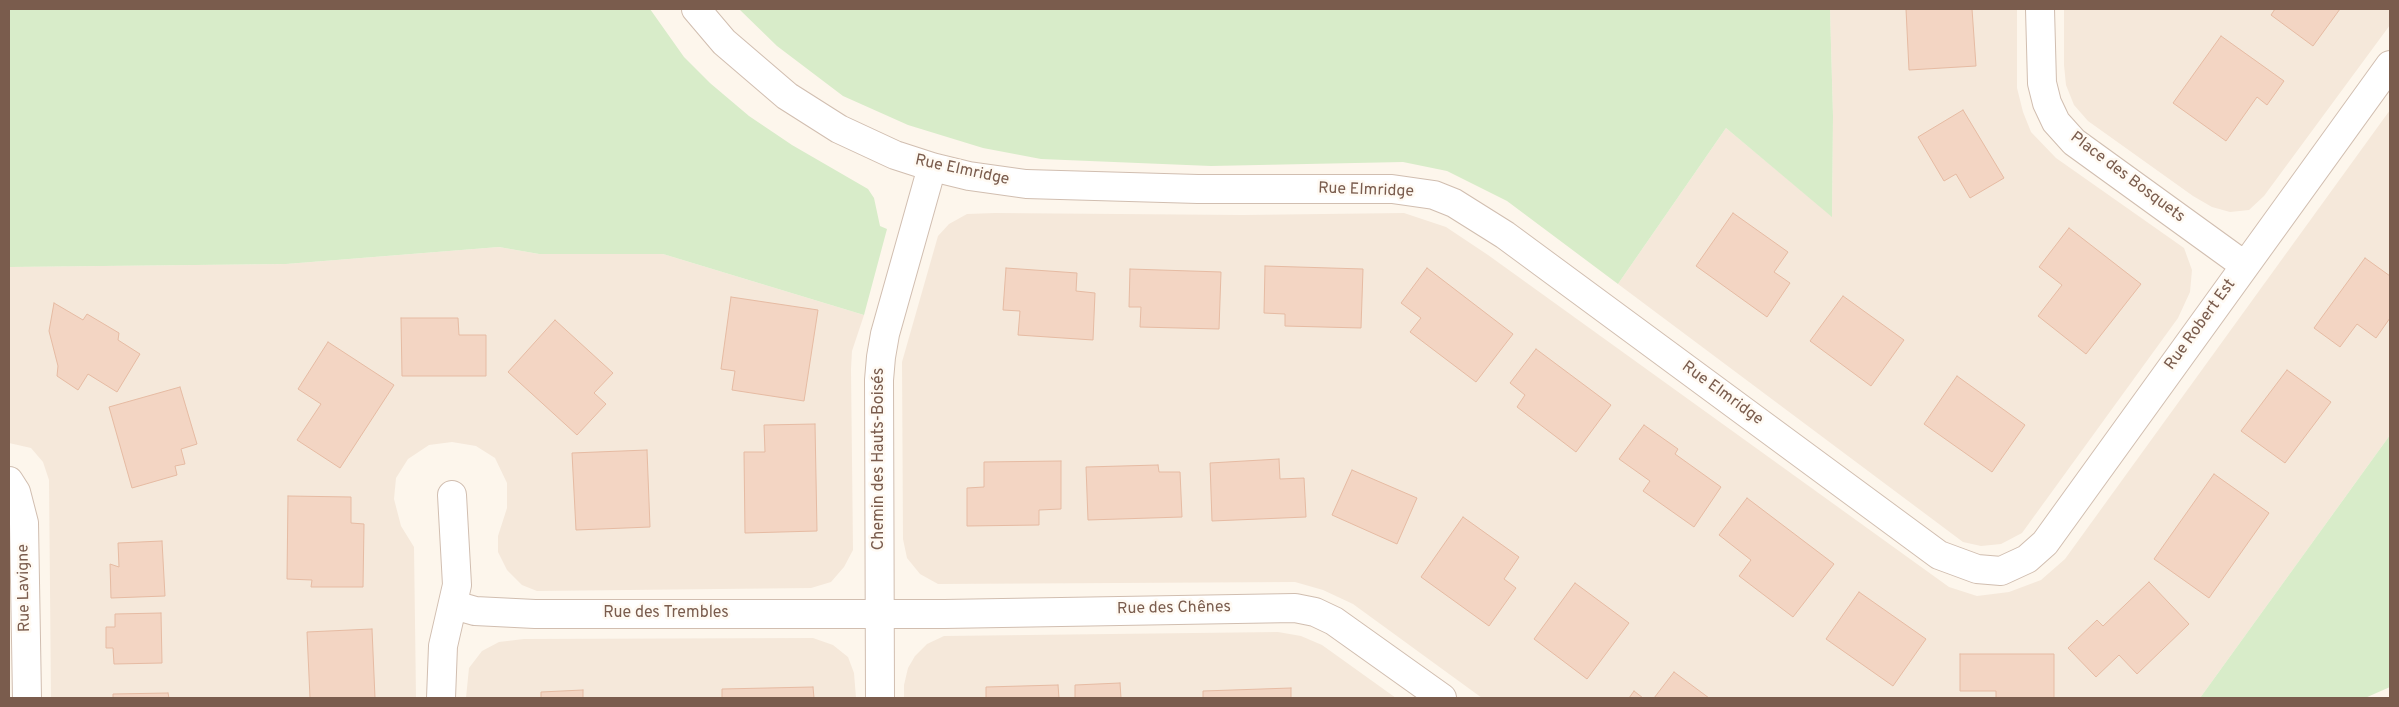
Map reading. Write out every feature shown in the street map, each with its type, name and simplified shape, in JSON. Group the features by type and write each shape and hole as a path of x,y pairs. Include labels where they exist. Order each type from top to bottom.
{"street":[{"name":"Rue Elmridge","path":"696,9 724,42 787,96 839,129 895,155 932,167 969,176 1026,184 1198,189 1392,189 1434,195 1475,214 1505,235 1939,554 1977,569 2001,571"},
{"name":"Place des Bosquets","path":"2040,9 2042,83 2047,103 2056,122 2074,142 2244,265"},
{"name":"Rue Robert Est","path":"2001,571 2027,559 2045,543 2390,65"},
{"name":"Chemin des Hauts-Boisés","path":"880,698 879,380 881,357 885,334 932,167"},
{"name":"Rue Lavigne","path":"9,482 16,492 24,523 27,698"},
{"path":"441,698 443,646 454,604 457,562 452,495"},
{"name":"Rue des Trembles","path":"454,604 475,611 521,614 880,613"},
{"name":"Rue des Chênes","path":"880,613 1295,608 1315,612 1334,621 1442,698"}],"shaded area":[{"path":"1830,9 2017,9 2017,88 2023,112 2031,132 2056,158 2184,248 2192,270 2190,292 2178,318 2022,533 2001,544 1981,546 1963,542 1618,284 1726,128 1832,216 1833,116"},
{"path":"2064,9 2390,9 2390,25 2264,196 2249,210 2230,212 2212,207 2193,196 2088,121 2074,105 2066,85"},
{"path":"2390,110 2390,435 2200,698 1482,698 1353,604 1323,590 1295,582 938,584 920,574 907,558 903,539 902,362 938,236 949,224 967,214 995,213 1243,215 1404,213 1446,227 1488,255 1949,587 1977,596 2009,592 2041,580 2065,559"},
{"path":"499,247 539,254 663,254 864,315 852,351 851,369 853,550 844,567 831,582 811,588 537,591 522,585 507,570 498,552 498,536 507,508 507,483 495,458 476,446 452,442 429,445 408,459 396,478 394,499 401,526 414,547 416,698 51,698 49,480 43,462 31,448 9,443 9,267 286,264"},
{"path":"1278,632 1301,636 1322,645 1396,698 904,698 904,685 908,668 915,656 927,644 944,636"},
{"path":"813,638 833,645 848,657 854,673 856,698 466,698 469,668 482,651 499,642 524,639"}],"green space":[{"path":"9,9 650,9 684,57 710,83 749,116 792,145 868,189 874,198 880,226 887,229 864,315 663,254 539,254 499,247 286,264 10,267"},
{"path":"739,9 1830,9 1833,116 1832,217 1726,128 1618,284 1507,201 1447,171 1403,162 1211,166 1041,159 983,148 908,125 843,96 777,46"},
{"path":"2390,435 2390,687 2365,698 2200,698"}],"building":[{"path":"1906,9 1972,9 1976,66 1909,70"},
{"path":"2275,9 2340,9 2313,46 2271,15"},
{"path":"2221,36 2284,81 2267,105 2257,97 2226,141 2173,103"},
{"path":"1963,110 2004,178 1970,198 1956,174 1944,181 1918,137"},
{"path":"1733,213 1788,252 1774,272 1790,283 1767,317 1696,266"},
{"path":"2069,228 2141,284 2086,354 2038,316 2062,285 2039,267"},
{"path":"2365,258 2390,276 2390,318 2376,338 2357,324 2340,347 2314,328"},
{"path":"1265,266 1363,269 1361,328 1285,326 1285,314 1264,313"},
{"path":"1006,268 1077,273 1076,291 1095,293 1093,340 1018,335 1020,311 1003,310"},
{"path":"1427,268 1513,334 1476,382 1410,332 1421,318 1401,303"},
{"path":"1130,269 1221,272 1219,329 1140,327 1141,307 1129,307"},
{"path":"1843,296 1904,340 1871,386 1810,341"},
{"path":"731,297 818,310 804,401 732,390 735,371 721,369"},
{"path":"54,303 83,320 87,314 119,333 118,340 140,354 117,392 88,374 78,390 57,376 58,366 49,331"},
{"path":"401,318 458,318 459,335 486,335 486,376 402,376"},
{"path":"555,320 613,373 594,393 606,404 577,435 508,372"},
{"path":"328,342 394,385 340,468 297,440 321,404 298,389"},
{"path":"1536,349 1611,405 1576,452 1517,407 1525,395 1510,383"},
{"path":"2287,370 2331,402 2285,463 2241,431"},
{"path":"1957,376 2025,425 1992,472 1924,424"},
{"path":"180,387 197,444 181,449 185,464 175,466 177,475 132,488 109,407"},
{"path":"815,424 817,531 745,533 744,452 765,452 764,425"},
{"path":"1644,425 1678,449 1675,454 1721,487 1694,527 1643,491 1650,481 1619,459"},
{"path":"647,450 650,527 576,530 572,453"},
{"path":"1279,459 1280,479 1304,478 1306,517 1212,521 1210,463"},
{"path":"1061,461 1061,509 1039,510 1039,525 967,526 967,488 984,487 984,462"},
{"path":"1158,465 1159,472 1180,472 1182,517 1088,520 1086,467"},
{"path":"1352,470 1417,498 1397,544 1332,515"},
{"path":"2214,474 2269,513 2209,598 2154,559"},
{"path":"288,496 351,497 351,523 364,524 363,587 311,587 312,580 287,579"},
{"path":"1747,498 1834,564 1793,617 1739,576 1751,560 1719,535"},
{"path":"1463,517 1519,557 1504,579 1516,588 1489,626 1421,577"},
{"path":"162,541 165,596 111,598 110,564 119,567 118,543"},
{"path":"2149,582 2189,624 2137,674 2119,655 2096,677 2068,648 2097,620 2103,626"},
{"path":"1575,583 1629,623 1587,679 1534,639"},
{"path":"1859,592 1926,639 1893,686 1826,639"},
{"path":"161,613 162,663 114,664 113,648 106,648 106,627 115,627 115,614"},
{"path":"372,629 375,698 310,698 307,632"},
{"path":"1960,654 2054,654 2054,698 1996,698 1996,691 1960,691"},
{"path":"1674,672 1709,698 1654,698"},
{"path":"1120,683 1121,698 1075,698 1075,685"},
{"path":"1058,685 1059,698 986,698 986,687"},
{"path":"813,687 814,698 722,698 722,689"},
{"path":"1291,688 1291,698 1203,698 1203,691"},
{"path":"583,690 583,698 541,698 541,692"},
{"path":"1634,691 1643,698 1629,698"},
{"path":"168,693 169,698 113,698 113,694"}]}
